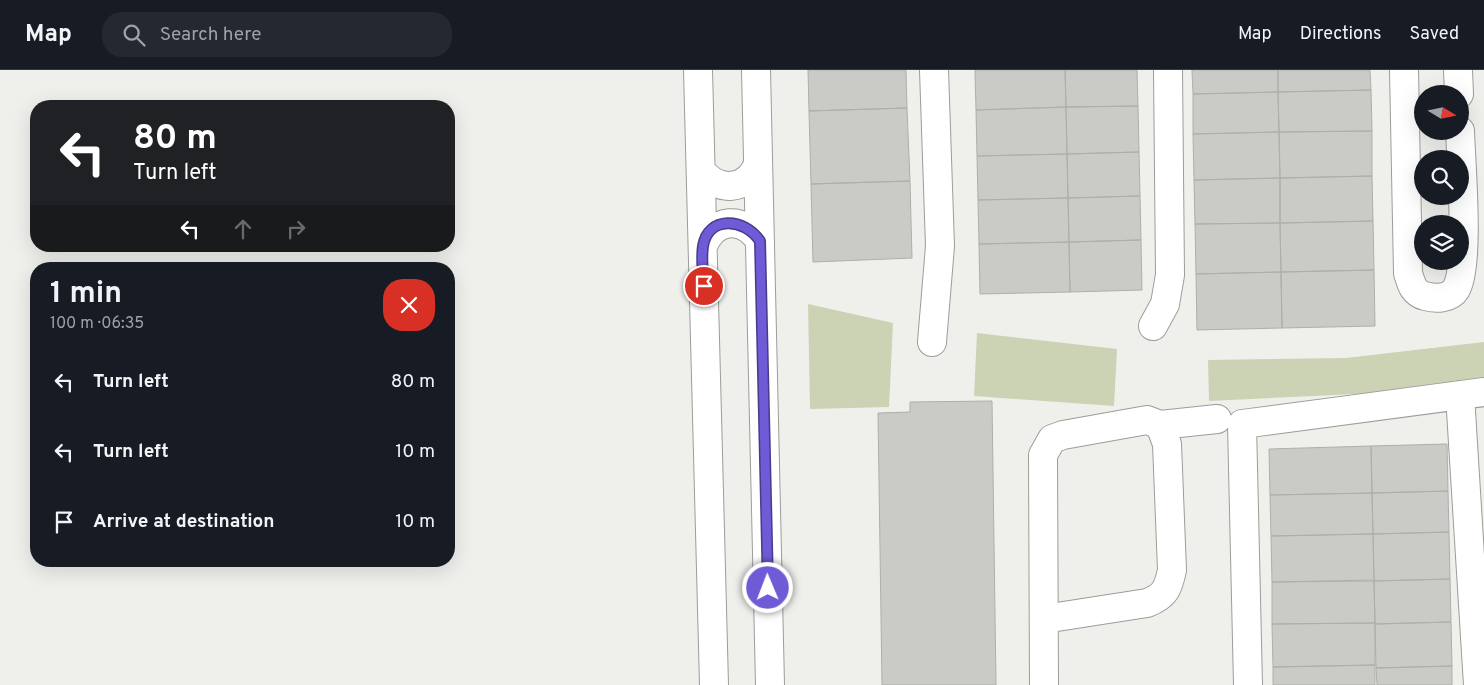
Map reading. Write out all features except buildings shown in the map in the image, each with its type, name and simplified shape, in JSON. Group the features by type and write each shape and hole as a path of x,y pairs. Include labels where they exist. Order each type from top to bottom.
{"street":[{"path":"698,70 714,685"},
{"path":"756,70 770,685"},
{"path":"932,342 940,246 934,70"},
{"path":"1153,326 1165,304 1170,275 1168,70"},
{"path":"1404,70 1408,273 1412,287 1422,295 1433,298 1446,297 1456,290 1462,274 1460,140"},
{"path":"1458,70 1459,85"},
{"path":"701,170 714,183 732,186 748,180 755,173 758,164"},
{"path":"703,246 712,230 720,225 729,223 747,227 760,241"},
{"path":"1248,685 1242,424 1472,393 1478,685"},
{"path":"1044,685 1043,454 1052,440 1063,435 1147,420 1160,426 1217,419"},
{"path":"1044,619 1147,603 1160,598 1169,585 1172,570 1167,444 1160,426"}],"green space":[{"path":"808,304 893,323 889,407 810,409"},
{"path":"977,333 1117,349 1114,406 974,396"},
{"path":"1484,342 1484,388 1209,401 1208,360 1346,358"}],"route":[{"path":"704,286 703,246 706,238 712,230 720,225 729,223 747,227 760,241 768,588"}]}
